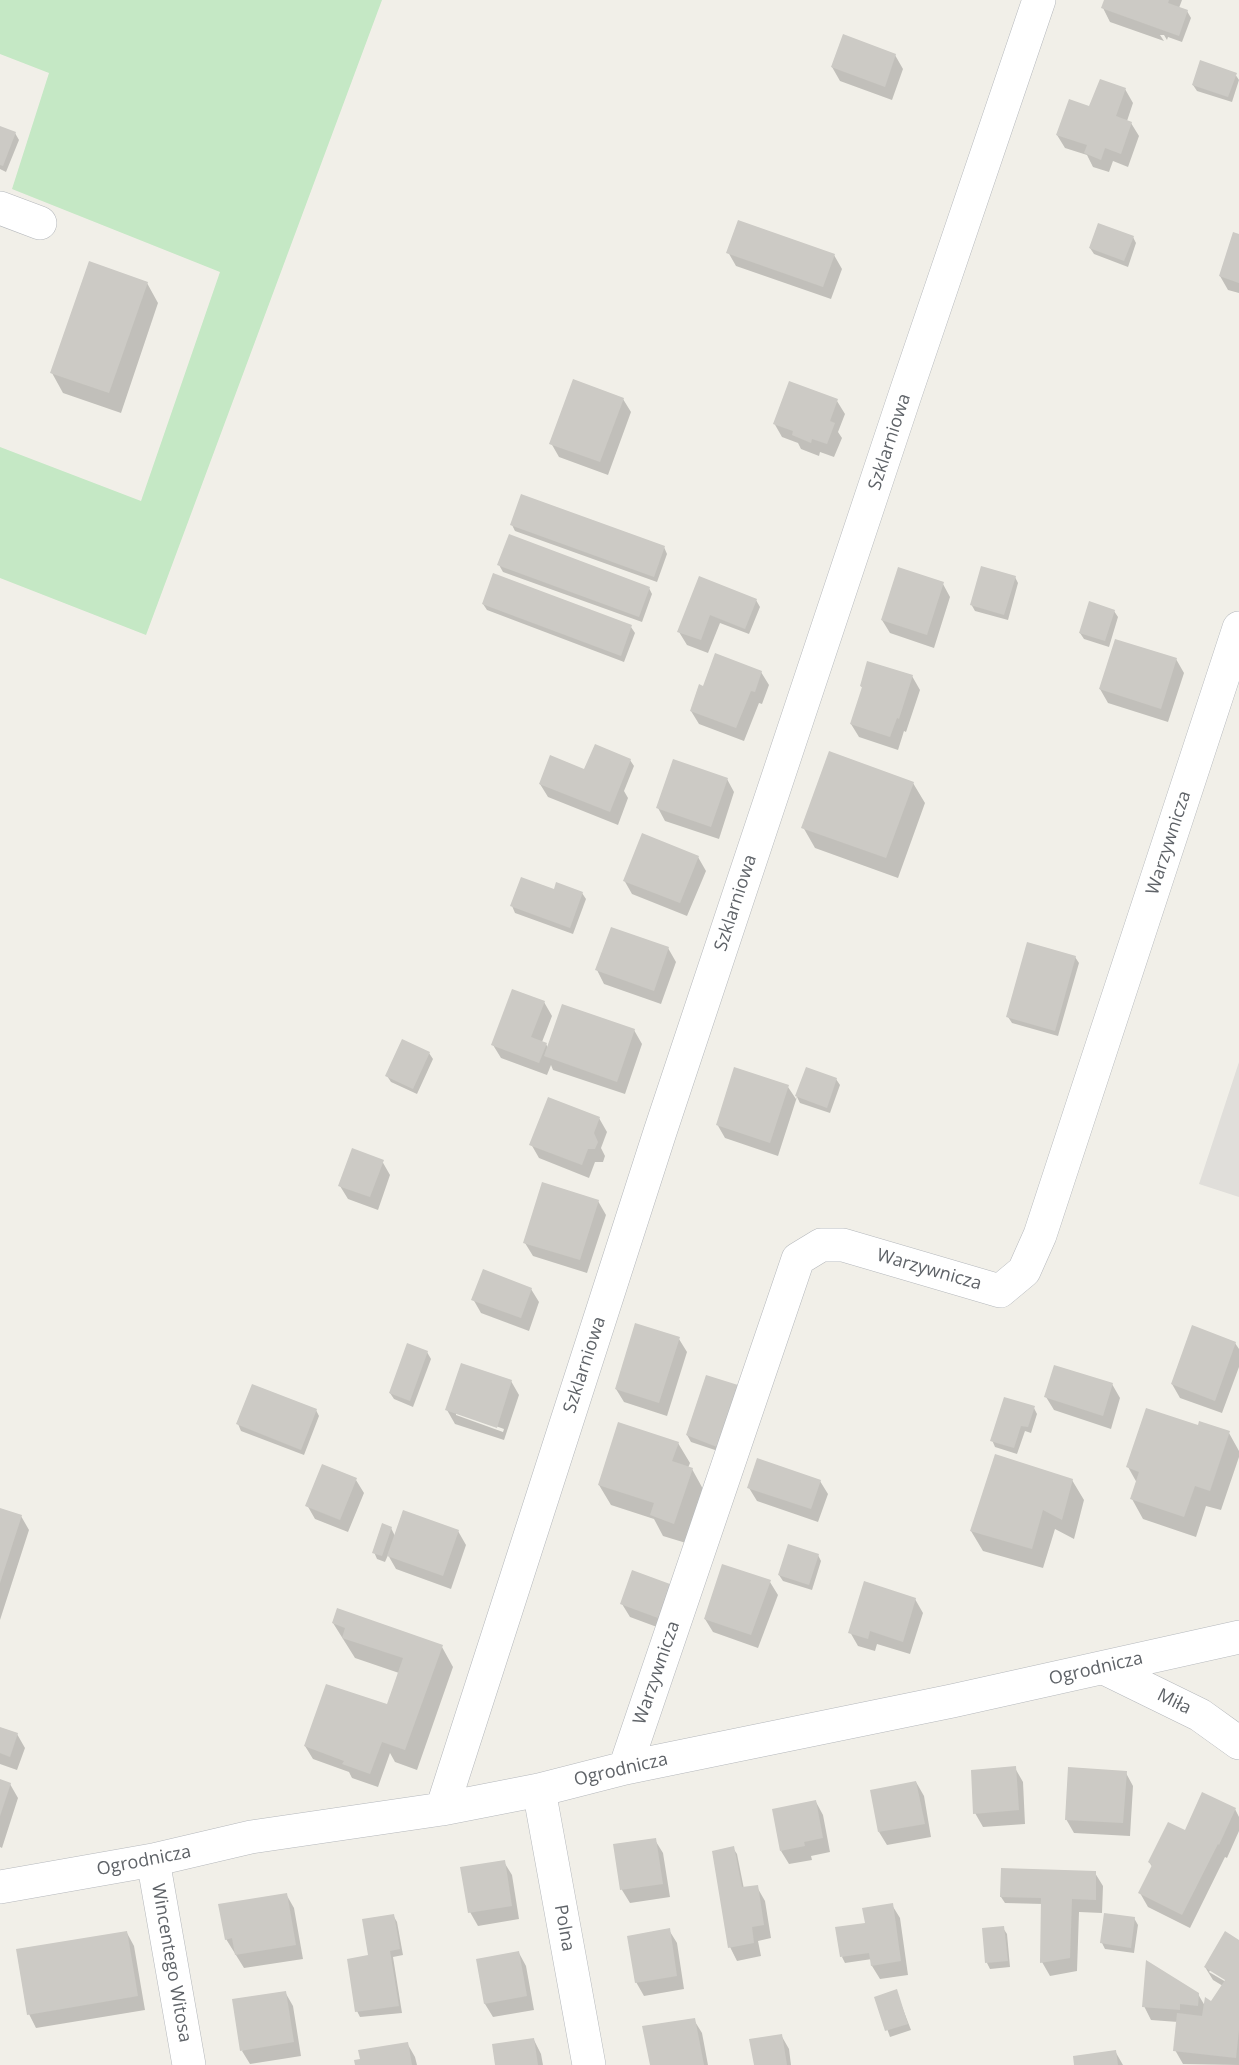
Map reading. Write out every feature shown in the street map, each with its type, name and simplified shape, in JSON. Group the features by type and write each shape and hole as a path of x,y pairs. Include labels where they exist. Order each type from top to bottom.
{"street":[{"name":"Szklarniowa","path":"442,1809 672,1098 1039,0"},
{"path":"0,208 40,223"},
{"name":"Warzywnicza","path":"625,1768 798,1259 821,1245 843,1245 1000,1291 1024,1271 1040,1236 1239,628"},
{"name":"Ogrodnicza","path":"0,1887 153,1860 251,1837 442,1809 539,1790 625,1768 952,1701 1239,1637"},
{"name":"Miła","path":"1104,1668 1200,1715 1239,1743"},
{"name":"Polna","path":"539,1790 589,2065"},
{"name":"Wincentego Witosa","path":"153,1860 189,2065"}],"shaded area":[{"path":"1239,1062 1239,1197 1199,1184"}],"green space":[{"path":"0,0 382,0 146,635 0,578 0,447 141,501 220,272 12,189 49,73 0,54"}],"building":[{"path":"1104,0 1169,0 1168,3 1188,10 1179,36 1101,8"},
{"path":"843,34 896,54 885,87 831,67"},
{"path":"1200,60 1237,73 1228,97 1192,85"},
{"path":"1100,79 1126,88 1116,116 1132,122 1121,154 1105,148 1101,160 1084,153 1087,145 1056,135 1069,99 1089,106"},
{"path":"0,126 16,132 3,166 0,165"},
{"path":"738,220 835,254 823,287 726,253"},
{"path":"1098,223 1134,236 1124,261 1089,248"},
{"path":"1233,232 1239,234 1239,283 1219,276"},
{"path":"89,261 148,282 109,393 50,373"},
{"path":"573,379 624,398 600,462 549,444"},
{"path":"789,381 838,399 830,421 835,423 827,444 812,439 811,443 792,435 793,431 773,424"},
{"path":"521,494 665,546 654,577 510,525"},
{"path":"509,534 650,587 639,617 497,565"},
{"path":"981,566 1016,576 1004,615 970,605"},
{"path":"898,567 944,582 927,635 881,620"},
{"path":"493,573 632,625 621,656 482,604"},
{"path":"699,576 757,599 745,629 710,615 701,640 677,632"},
{"path":"1089,601 1115,610 1105,641 1079,633"},
{"path":"1115,639 1177,658 1161,709 1099,689"},
{"path":"715,653 762,671 755,692 751,691 736,728 690,711 699,684 703,686"},
{"path":"867,661 913,675 899,719 897,718 890,737 850,724 862,687 860,686"},
{"path":"595,744 631,759 610,812 539,784 550,755 584,769"},
{"path":"829,751 914,782 886,858 801,828"},
{"path":"673,759 728,778 711,827 656,808"},
{"path":"642,833 699,856 680,903 623,881"},
{"path":"521,877 554,889 556,882 583,892 570,928 510,906"},
{"path":"611,927 669,947 654,991 595,970"},
{"path":"1027,942 1076,956 1055,1031 1006,1017"},
{"path":"512,989 545,1001 531,1037 547,1043 539,1063 491,1045"},
{"path":"562,1004 635,1029 617,1082 544,1056"},
{"path":"402,1039 430,1052 413,1089 385,1076"},
{"path":"734,1067 789,1085 770,1143 716,1125"},
{"path":"806,1067 837,1078 827,1108 795,1096"},
{"path":"548,1097 600,1117 594,1133 598,1142 595,1149 588,1149 582,1165 529,1145"},
{"path":"352,1148 384,1160 370,1197 338,1186"},
{"path":"542,1182 599,1200 580,1260 523,1243"},
{"path":"483,1269 532,1288 521,1318 471,1300"},
{"path":"635,1323 680,1337 659,1403 615,1389"},
{"path":"1192,1325 1236,1342 1215,1401 1171,1384"},
{"path":"407,1343 428,1351 410,1401 389,1393"},
{"path":"461,1363 512,1380 497,1428 445,1410"},
{"path":"1054,1365 1113,1383 1103,1416 1044,1397"},
{"path":"706,1375 738,1385 717,1447 686,1435"},
{"path":"252,1384 317,1409 301,1450 236,1424"},
{"path":"1004,1397 1035,1406 1028,1427 1021,1426 1014,1448 990,1441"},
{"path":"1146,1408 1198,1425 1199,1421 1230,1431 1210,1491 1195,1486 1184,1517 1130,1499 1139,1472 1126,1467"},
{"path":"618,1422 679,1442 672,1461 693,1468 674,1524 650,1515 654,1503 598,1485"},
{"path":"995,1454 1073,1479 1062,1520 1043,1510 1032,1549 970,1531"},
{"path":"757,1458 821,1480 811,1509 747,1488"},
{"path":"322,1464 357,1478 340,1520 305,1506"},
{"path":"0,1508 22,1515 0,1583"},
{"path":"403,1510 459,1530 443,1576 387,1556"},
{"path":"382,1523 392,1527 382,1556 372,1553"},
{"path":"788,1544 819,1554 809,1585 778,1575"},
{"path":"722,1564 771,1580 751,1635 704,1619"},
{"path":"632,1570 670,1584 658,1618 620,1604"},
{"path":"864,1581 916,1598 903,1642 870,1631 868,1639 848,1633"},
{"path":"337,1608 443,1645 405,1750 382,1742 370,1774 342,1764 344,1761 304,1746 326,1684 387,1704 403,1658 342,1638 345,1628 332,1623"},
{"path":"0,1727 18,1733 10,1757 0,1753"},
{"path":"1016,1766 1019,1810 973,1814 971,1770"},
{"path":"1068,1767 1127,1771 1123,1823 1065,1820"},
{"path":"0,1779 11,1783 0,1816"},
{"path":"916,1781 925,1824 878,1832 870,1790"},
{"path":"1202,1792 1236,1808 1182,1915 1138,1893 1152,1865 1148,1862 1168,1822 1185,1830"},
{"path":"816,1800 823,1838 804,1842 805,1846 780,1851 772,1809"},
{"path":"656,1838 663,1884 620,1890 613,1844"},
{"path":"734,1846 742,1887 758,1885 764,1925 752,1927 754,1943 728,1948 712,1851"},
{"path":"505,1860 512,1906 468,1913 460,1867"},
{"path":"1001,1868 1096,1871 1096,1900 1072,1899 1070,1958 1040,1963 1041,1898 1000,1897"},
{"path":"287,1893 296,1945 235,1955 232,1938 225,1940 218,1904"},
{"path":"893,1903 901,1961 871,1966 869,1953 840,1957 835,1927 865,1923 862,1908"},
{"path":"1104,1913 1135,1917 1131,1948 1100,1943"},
{"path":"394,1914 400,1949 390,1951 399,2006 355,2012 347,1959 368,1955 362,1919"},
{"path":"1004,1926 1008,1961 985,1963 982,1928"},
{"path":"670,1928 677,1976 635,1983 627,1936"},
{"path":"127,1931 138,1996 27,2015 16,1949"},
{"path":"1225,1931 1239,1940 1239,2030 1236,2058 1173,2051 1177,2013 1202,2016 1205,1997 1211,2001 1225,1980 1204,1967"},
{"path":"519,1951 527,1996 484,2004 476,1959"},
{"path":"1146,1960 1199,1993 1198,2006 1180,2004 1180,2010 1142,2007"},
{"path":"897,1989 908,2024 885,2031 874,1997"},
{"path":"286,1991 294,2042 240,2051 232,1999"},
{"path":"695,2018 704,2065 650,2065 642,2026"},
{"path":"782,2034 787,2065 754,2065 749,2039"},
{"path":"534,2038 538,2065 495,2065 492,2044"},
{"path":"408,2042 412,2065 355,2065 354,2060 360,2059 358,2050"},
{"path":"1116,2050 1118,2065 1074,2065 1073,2056"}]}
